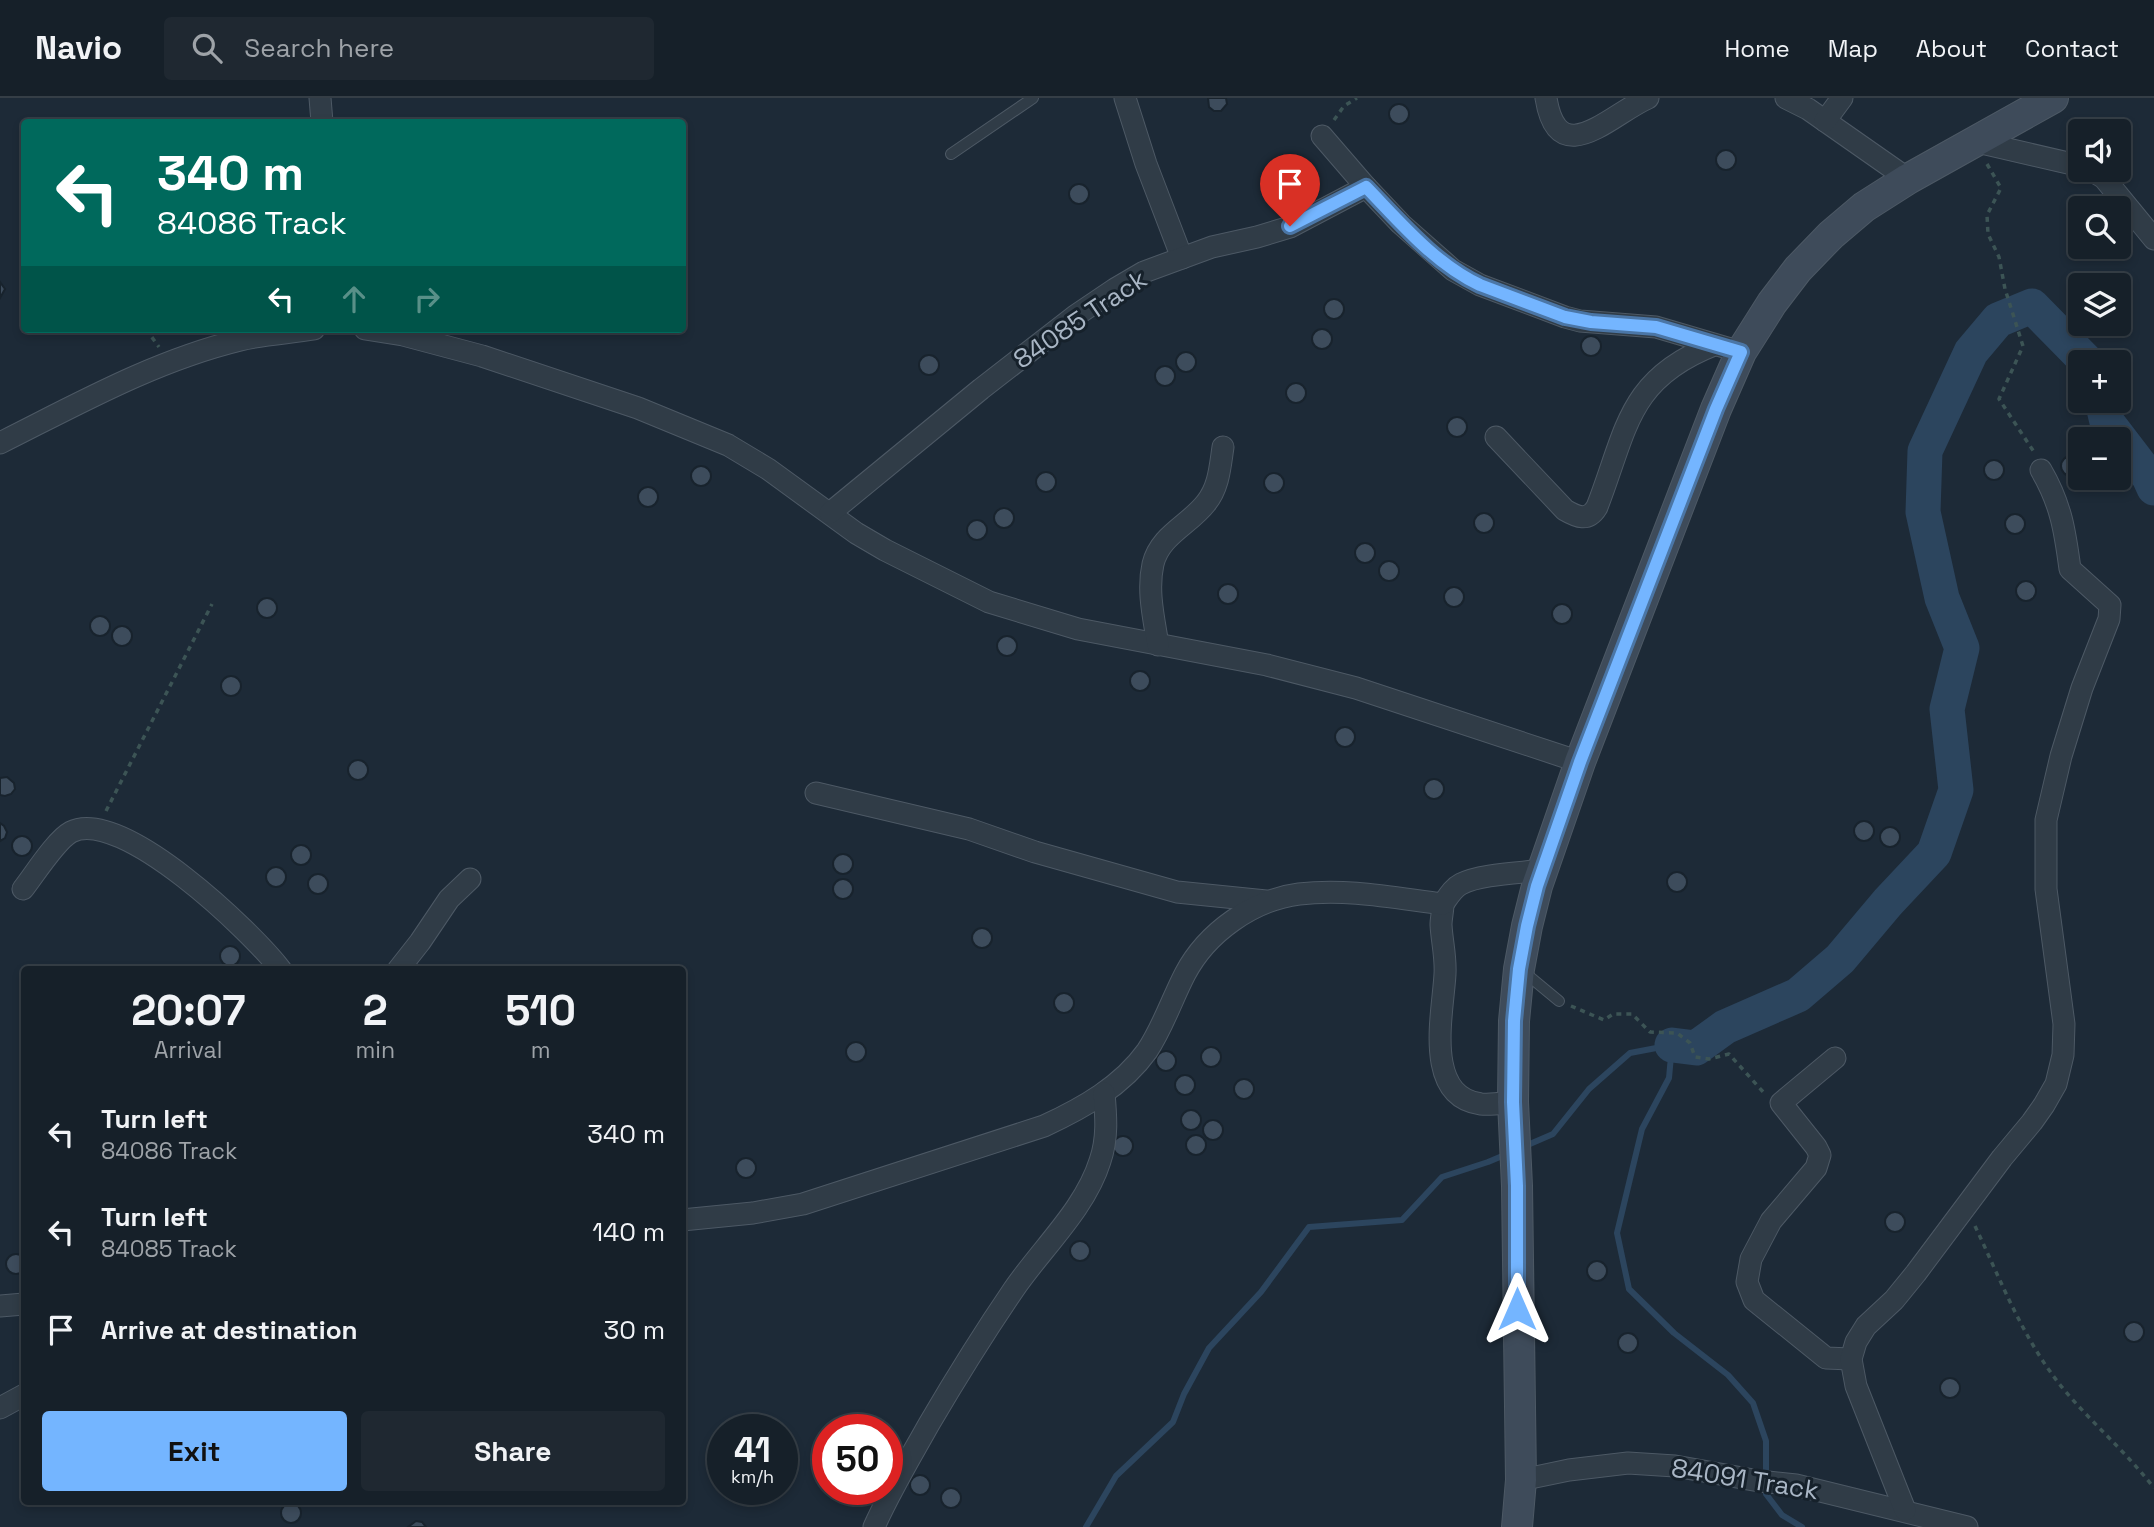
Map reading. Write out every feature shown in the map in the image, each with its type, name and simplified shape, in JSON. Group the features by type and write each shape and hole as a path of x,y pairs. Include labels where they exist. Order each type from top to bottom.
{"main road":[{"path":"1517,1527 1521,1480 1517,1186 1513,1110 1514,1021 1519,969 1527,926 1543,870 1580,762 1716,409 1728,349 1772,303 1798,269 1864,207 1973,141 2053,98"}],"street":[{"path":"320,98 322,119"},
{"path":"1125,98 1146,164 1182,258"},
{"path":"1546,98 1553,125 1562,133 1573,136 1587,133 1648,98"},
{"path":"1786,98 1808,109 1908,179"},
{"path":"1825,121 1842,98"},
{"path":"1322,136 1366,187 1437,257 1469,280 1565,317 1591,322 1656,327 1728,349"},
{"path":"1973,141 2068,163"},
{"path":"2108,182 2154,239"},
{"name":"84085 Track","path":"830,513 917,440 1075,316 1144,272 1212,247 1290,226 1366,187"},
{"path":"0,443 134,376 242,340 288,333"},
{"path":"390,333 482,356 638,408 728,445 885,550 989,602 1078,629 1267,665 1356,688 1580,762"},
{"path":"1496,437 1565,510 1573,515 1586,517 1597,507 1625,429 1646,390 1670,368 1701,351 1728,349"},
{"path":"1158,645 1151,600 1154,562 1160,547 1169,536 1198,512 1212,495 1223,447"},
{"path":"1905,1510 1856,1386 1851,1359 1856,1342 1866,1326 1894,1300 1916,1273 2044,1105 2056,1084 2060,1065 2064,1024 2046,889 2046,820 2061,757 2082,688 2109,618 2110,604 2070,569 2065,529 2052,489 2041,470"},
{"path":"816,793 969,829 1035,852 1177,892 1267,901"},
{"path":"23,889 70,832 83,829 110,832 158,858 186,880 241,924 278,966"},
{"path":"1513,1110 1462,1098 1450,1087 1444,1075 1441,1054 1441,1012 1446,972 1441,925 1443,904 1454,889 1471,880 1543,870"},
{"path":"401,966 444,905 470,879"},
{"path":"686,1220 774,1210 829,1196 1044,1126 1104,1093 1123,1077 1147,1050 1185,973 1197,955 1226,927 1267,901 1297,894 1331,891 1443,904"},
{"path":"1835,1058 1781,1103 1820,1155 1816,1168 1771,1221 1751,1259 1747,1282 1754,1300 1826,1359 1851,1359"},
{"path":"874,1527 896,1482 977,1346 1091,1181 1100,1161 1107,1127 1104,1093"},
{"path":"0,1306 21,1304"},
{"path":"0,1408 21,1397"},
{"name":"84091 Track","path":"1521,1480 1569,1470 1628,1463 1675,1466 1796,1485 1967,1527"}],"lane":[{"path":"951,154 1033,98"},
{"path":"1519,969 1559,1001"}],"path":[{"path":"1322,136 1343,106 1357,98"},
{"path":"1973,141 2001,188 1987,215 1987,234 1999,257 2005,289 2023,346 1998,399 2036,456 2041,470"},
{"path":"97,829 212,604"},
{"path":"1559,1001 1604,1020 1613,1014 1632,1014 1650,1032 1677,1033 1690,1043 1695,1058 1709,1059 1729,1054 1769,1098 1781,1103"},
{"path":"1966,1206 2030,1340 2066,1391 2134,1462 2154,1488"}],"building":[{"path":"1208,98 1226,98 1227,104 1221,111 1214,111 1209,107"},
{"path":"1399,104 1406,107 1409,114 1406,121 1399,124 1392,121 1389,114 1392,107"},
{"path":"1726,150 1733,153 1736,160 1733,167 1726,170 1719,167 1716,160 1719,153"},
{"path":"1079,184 1086,187 1089,194 1086,201 1079,204 1072,201 1069,194 1072,187"},
{"path":"0,282 5,289 0,298"},
{"path":"1334,299 1341,302 1344,309 1341,316 1334,319 1327,316 1324,309 1327,302"},
{"path":"1322,329 1329,332 1332,339 1329,346 1322,349 1315,346 1312,339 1315,332"},
{"path":"1591,336 1598,339 1601,346 1598,353 1591,356 1584,353 1581,346 1584,339"},
{"path":"1186,352 1193,355 1196,362 1193,369 1186,372 1179,369 1176,362 1179,355"},
{"path":"929,355 936,358 939,365 936,372 929,375 922,372 919,365 922,358"},
{"path":"1165,366 1172,369 1175,376 1172,383 1165,386 1158,383 1155,376 1158,369"},
{"path":"1296,383 1303,386 1306,393 1303,400 1296,403 1289,400 1286,393 1289,386"},
{"path":"1457,417 1464,420 1467,427 1464,434 1457,437 1450,434 1447,427 1450,420"},
{"path":"2068,457 2068,475 2061,466"},
{"path":"1994,460 2001,463 2004,470 2001,477 1994,480 1987,477 1984,470 1987,463"},
{"path":"701,466 708,469 711,476 708,483 701,486 694,483 691,476 694,469"},
{"path":"1046,472 1053,475 1056,482 1053,489 1046,492 1039,489 1036,482 1039,475"},
{"path":"1274,473 1281,476 1284,483 1281,490 1274,493 1267,490 1264,483 1267,476"},
{"path":"648,487 655,490 658,497 655,504 648,507 641,504 638,497 641,490"},
{"path":"1004,508 1011,511 1014,518 1011,525 1004,528 997,525 994,518 997,511"},
{"path":"1484,513 1491,516 1494,523 1491,530 1484,533 1477,530 1474,523 1477,516"},
{"path":"2015,514 2022,517 2025,524 2022,531 2015,534 2008,531 2005,524 2008,517"},
{"path":"977,520 984,523 987,530 984,537 977,540 970,537 967,530 970,523"},
{"path":"1365,543 1372,546 1375,553 1372,560 1365,563 1358,560 1355,553 1358,546"},
{"path":"1389,561 1396,564 1399,571 1396,578 1389,581 1382,578 1379,571 1382,564"},
{"path":"2026,581 2033,584 2036,591 2033,598 2026,601 2019,598 2016,591 2019,584"},
{"path":"1228,584 1235,587 1238,594 1235,601 1228,604 1221,601 1218,594 1221,587"},
{"path":"1454,587 1461,590 1464,597 1461,604 1454,607 1447,604 1444,597 1447,590"},
{"path":"267,598 274,601 277,608 274,615 267,618 260,615 257,608 260,601"},
{"path":"1562,604 1569,607 1572,614 1569,621 1562,624 1555,621 1552,614 1555,607"},
{"path":"100,616 107,619 110,626 107,633 100,636 93,633 90,626 93,619"},
{"path":"122,626 129,629 132,636 129,643 122,646 115,643 112,636 115,629"},
{"path":"1007,636 1014,639 1017,646 1014,653 1007,656 1000,653 997,646 1000,639"},
{"path":"1140,671 1147,674 1150,681 1147,688 1140,691 1133,688 1130,681 1133,674"},
{"path":"231,676 238,679 241,686 238,693 231,696 224,693 221,686 224,679"},
{"path":"1345,727 1352,730 1355,737 1352,744 1345,747 1338,744 1335,737 1338,730"},
{"path":"358,760 365,763 368,770 365,777 358,780 351,777 348,770 351,763"},
{"path":"7,777 14,783 15,789 11,794 0,795 0,778"},
{"path":"1434,779 1441,782 1444,789 1441,796 1434,799 1427,796 1424,789 1427,782"},
{"path":"1864,821 1871,824 1874,831 1871,838 1864,841 1857,838 1854,831 1857,824"},
{"path":"0,823 7,832 5,838 0,841"},
{"path":"1890,827 1897,830 1900,837 1897,844 1890,847 1883,844 1880,837 1883,830"},
{"path":"22,836 29,839 32,846 29,853 22,856 15,853 12,846 15,839"},
{"path":"301,845 308,848 311,855 308,862 301,865 294,862 291,855 294,848"},
{"path":"843,854 850,857 853,864 850,871 843,874 836,871 833,864 836,857"},
{"path":"276,867 283,870 286,877 283,884 276,887 269,884 266,877 269,870"},
{"path":"1677,872 1684,875 1687,882 1684,889 1677,892 1670,889 1667,882 1670,875"},
{"path":"318,874 325,877 328,884 325,891 318,894 311,891 308,884 311,877"},
{"path":"843,879 850,882 853,889 850,896 843,899 836,896 833,889 836,882"},
{"path":"982,928 989,931 992,938 989,945 982,948 975,945 972,938 975,931"},
{"path":"230,946 237,949 240,956 237,963 230,966 223,963 220,956 223,949"},
{"path":"1064,993 1071,996 1074,1003 1071,1010 1064,1013 1057,1010 1054,1003 1057,996"},
{"path":"856,1042 863,1045 866,1052 863,1059 856,1062 849,1059 846,1052 849,1045"},
{"path":"1211,1047 1218,1050 1221,1057 1218,1064 1211,1067 1204,1064 1201,1057 1204,1050"},
{"path":"1166,1051 1173,1054 1176,1061 1173,1068 1166,1071 1159,1068 1156,1061 1159,1054"},
{"path":"1185,1075 1192,1078 1195,1085 1192,1092 1185,1095 1178,1092 1175,1085 1178,1078"},
{"path":"1244,1079 1251,1082 1254,1089 1251,1096 1244,1099 1237,1096 1234,1089 1237,1082"},
{"path":"1191,1110 1198,1113 1201,1120 1198,1127 1191,1130 1184,1127 1181,1120 1184,1113"},
{"path":"1213,1120 1220,1123 1223,1130 1220,1137 1213,1140 1206,1137 1203,1130 1206,1123"},
{"path":"1196,1135 1203,1138 1206,1145 1203,1152 1196,1155 1189,1152 1186,1145 1189,1138"},
{"path":"1123,1136 1130,1139 1133,1146 1130,1153 1123,1156 1116,1153 1113,1146 1116,1139"},
{"path":"746,1158 753,1161 756,1168 753,1175 746,1178 739,1175 736,1168 739,1161"},
{"path":"1895,1212 1902,1215 1905,1222 1902,1229 1895,1232 1888,1229 1885,1222 1888,1215"},
{"path":"1080,1241 1087,1244 1090,1251 1087,1258 1080,1261 1073,1258 1070,1251 1073,1244"},
{"path":"12,1255 20,1255 21,1272 12,1273 7,1268 7,1260"},
{"path":"1597,1261 1604,1264 1607,1271 1604,1278 1597,1281 1590,1278 1587,1271 1590,1264"},
{"path":"2134,1322 2141,1325 2144,1332 2141,1339 2134,1342 2127,1339 2124,1332 2127,1325"},
{"path":"1628,1333 1635,1336 1638,1343 1635,1350 1628,1353 1621,1350 1618,1343 1621,1336"},
{"path":"1950,1378 1957,1381 1960,1388 1957,1395 1950,1398 1943,1395 1940,1388 1943,1381"},
{"path":"920,1475 927,1478 930,1485 927,1492 920,1495 913,1492 910,1485 913,1478"},
{"path":"951,1488 958,1491 961,1498 958,1505 951,1508 944,1505 941,1498 944,1491"},
{"path":"286,1505 296,1505 300,1509 300,1517 295,1522 287,1522 282,1517 282,1509"},
{"path":"416,1521 422,1522 426,1527 408,1527"}],"waterway":[{"path":"1672,1045 1696,1048 1725,1027 1798,995 1840,959 1934,853 1956,790 1947,709 1962,648 1942,598 1923,512 1925,451 1971,352 1998,320 2032,306 2075,350"},
{"path":"2105,413 2107,422 2149,477 2154,488"},
{"path":"1523,1147 1553,1134 1589,1089 1630,1053 1672,1045 1669,1078 1642,1129 1617,1233 1629,1289 1674,1333 1728,1375 1753,1403 1766,1441 1766,1494 1782,1515 1802,1527"},
{"path":"1086,1527 1116,1476 1173,1422 1184,1394 1209,1348 1261,1292 1309,1227 1402,1220 1442,1177 1507,1154"}],"route":[{"path":"1290,226 1366,187 1437,257 1453,270 1480,285 1553,314 1580,321 1656,327 1741,352 1716,409 1580,762 1537,886 1527,926 1514,1021 1517,1309"}]}
